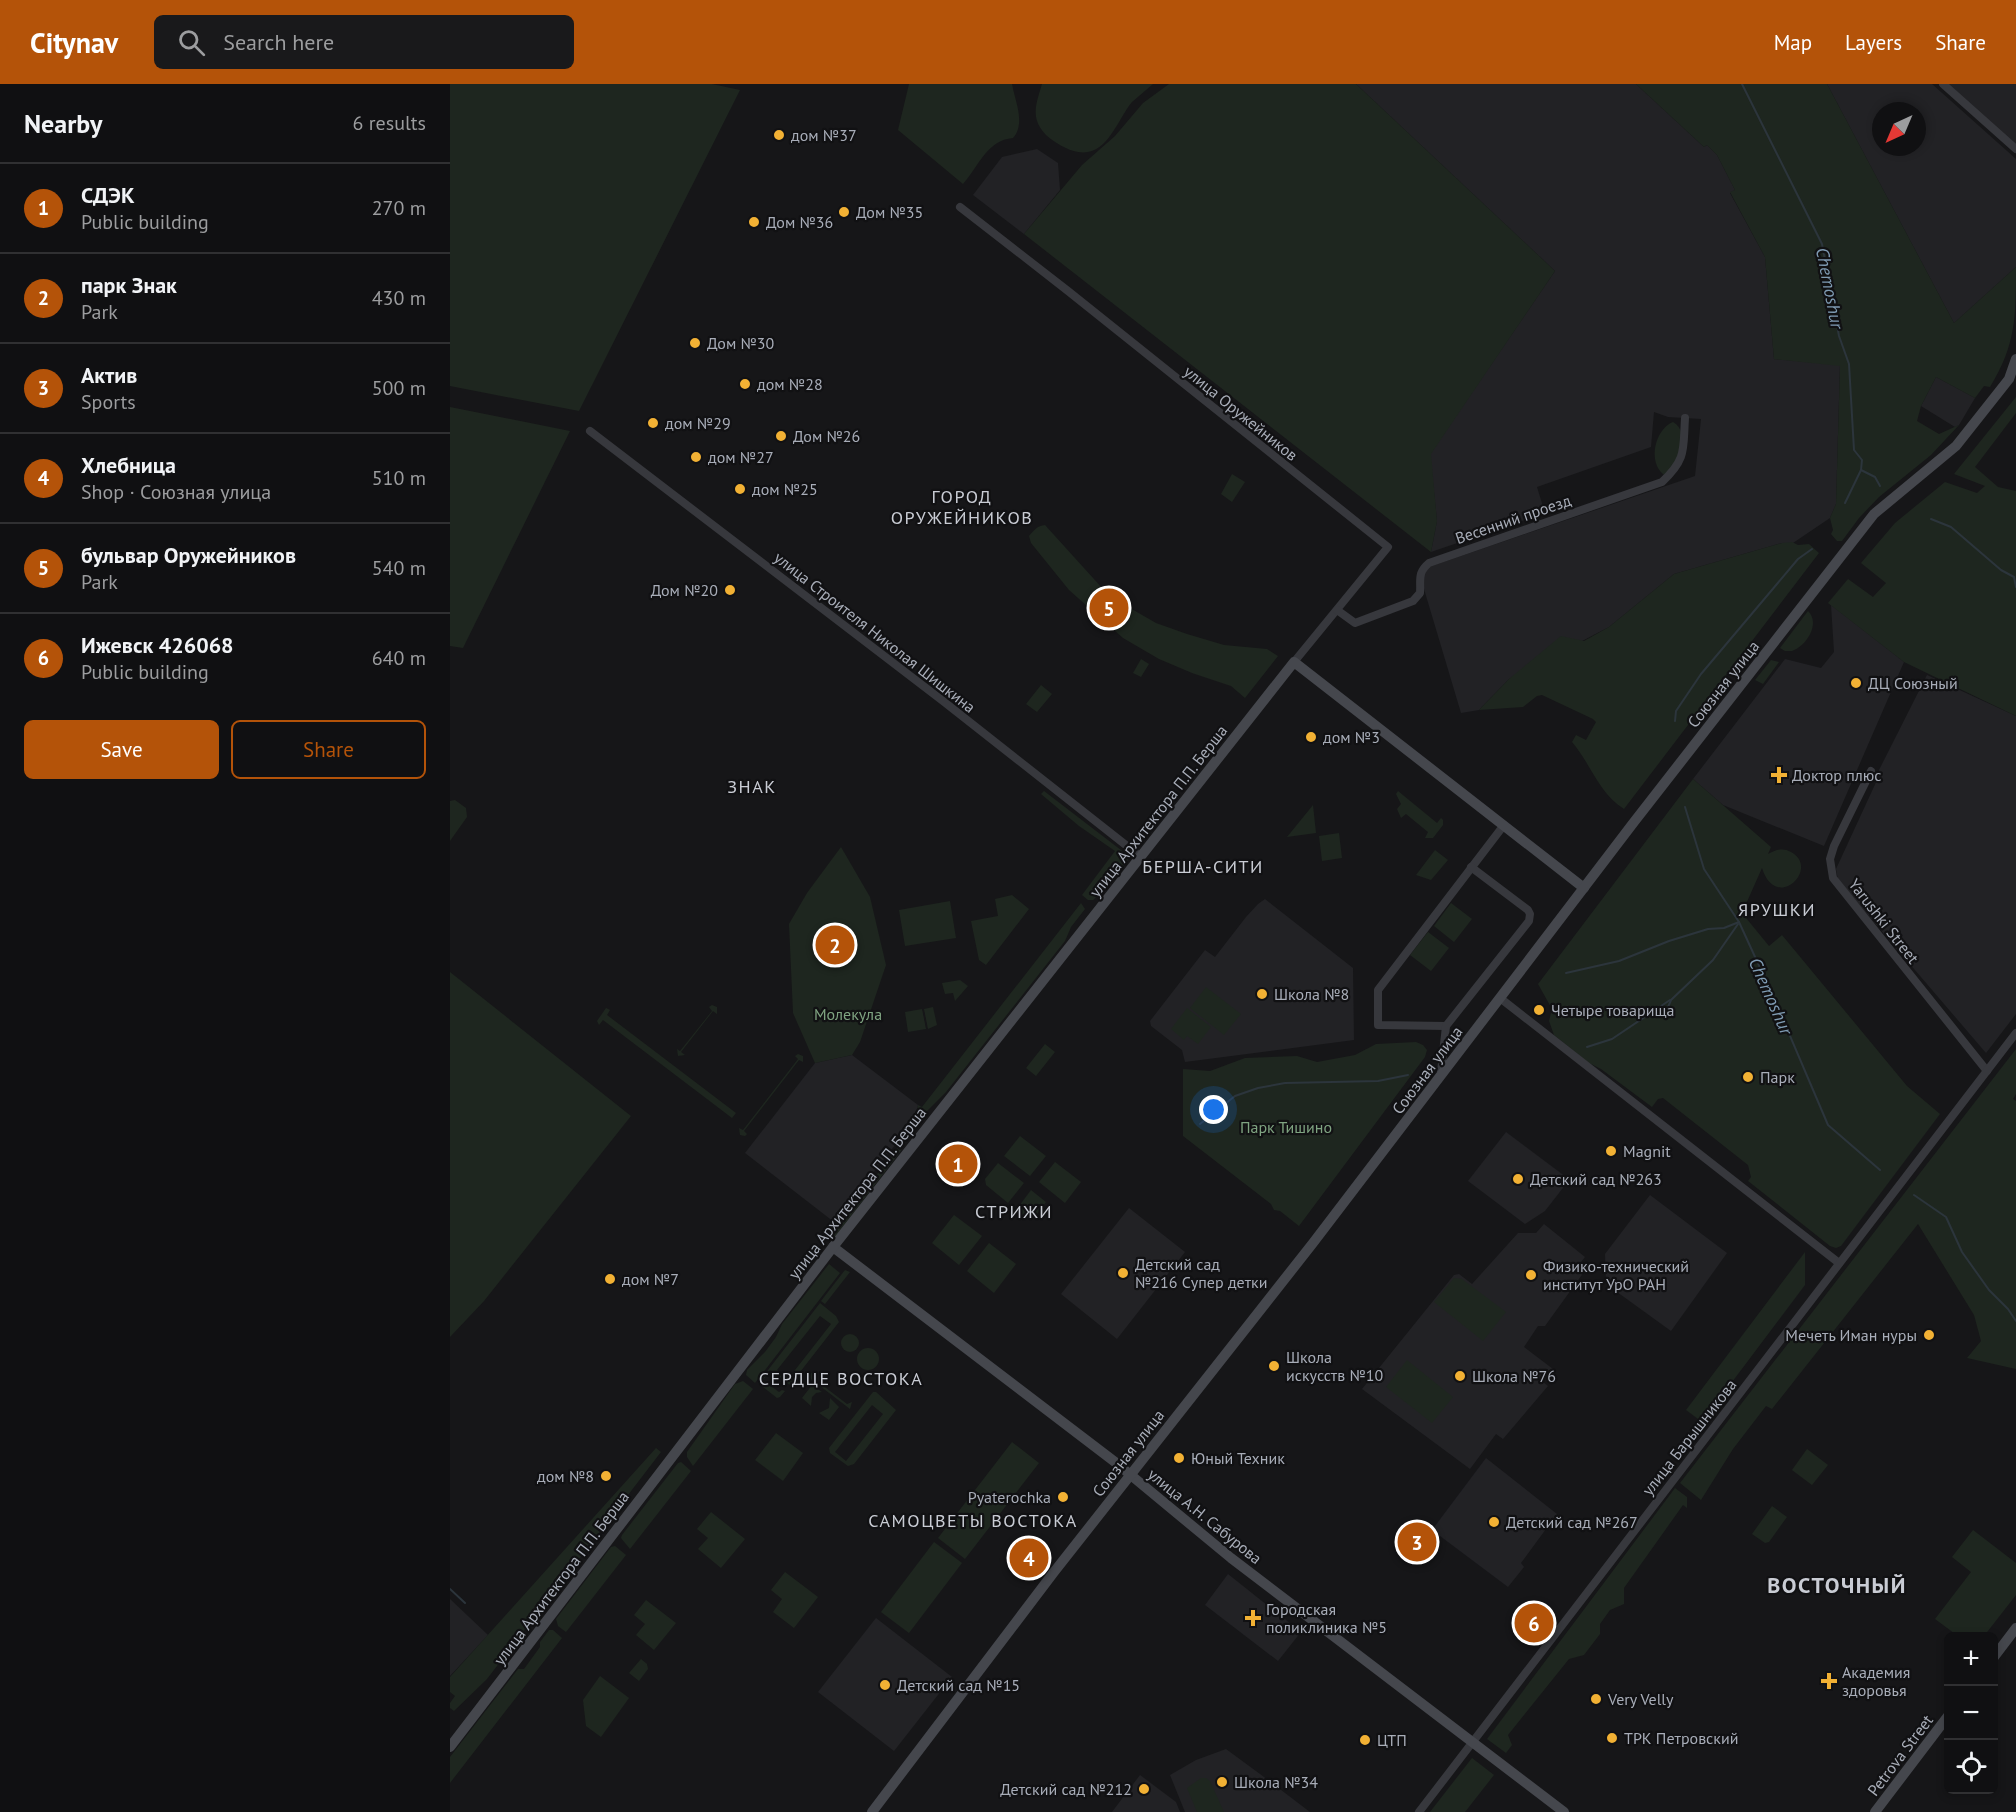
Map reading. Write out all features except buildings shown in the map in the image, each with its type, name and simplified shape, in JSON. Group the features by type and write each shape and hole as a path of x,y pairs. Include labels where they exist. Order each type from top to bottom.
{"street":[{"path":"1943,84 2016,149"},
{"name":"улица Оружейников","path":"960,207 1388,548 1294,662"},
{"name":"Союзная улица","path":"872,1812 1054,1572 1314,1243 1584,888 1874,514 1956,446 2009,379 2016,359"},
{"name":"Весенний проезд","path":"1337,610 1355,623 1410,602 1420,593 1419,575 1422,568 1429,563 1662,482 1675,470 1683,454 1685,418"},
{"name":"улица Строителя Николая Шишкина","path":"590,431 943,701 1140,857"},
{"path":"1294,662 1584,888"},
{"name":"улица Архитектора П.П. Берша","path":"450,1747 833,1248 1294,662"},
{"name":"Yarushki Street","path":"1871,771 1834,846 1830,859 1833,878 1987,1071"},
{"path":"1446,1026 1378,1025 1378,990 1504,825"},
{"path":"1441,1077 1446,1026 1529,921 1530,914 1528,910 1471,867"},
{"path":"1500,998 1839,1263"},
{"name":"улица Барышникова","path":"1419,1812 2016,1033"},
{"name":"улица А.Н. Сабурова","path":"833,1248 1564,1812"},
{"path":"1998,1652 2016,1628"},
{"name":"Petrova Street","path":"1875,1812 1944,1721"}],"shaded area":[{"path":"1356,84 1636,84 1704,147 1707,145 1717,155 1735,190 1730,193 1765,257 1774,359 1840,365 1836,504 1830,518 1793,543 1782,543 1674,574 1609,627 1509,679 1479,710 1461,713 1421,579 1429,567 1695,476 1701,419 1668,417 1654,412 1651,447 1537,487 1545,513 1431,552 1437,521 1430,454 1555,271"},
{"path":"1827,84 1932,84 2016,159 2016,267 1954,323"},
{"path":"1948,84 2016,84 2016,145"},
{"path":"1037,149 1058,163 1060,190 1024,234 973,195 1002,157"},
{"path":"1936,377 1975,398 1959,425 1955,427 1921,406"},
{"path":"1831,605 1904,662 1824,846 1723,805 1693,779 1785,659 1821,668 1834,652"},
{"path":"1927,675 2016,716 2016,1014 1986,1053 1838,880 1836,869 1878,778 1879,770"},
{"name":"Школа №8","path":"1265,899 1353,968 1354,1040 1185,1062 1182,1050 1151,1026 1150,1021 1205,950 1215,957 1246,917"},
{"path":"852,1055 918,1105 915,1120 834,1222 745,1153 815,1063"},
{"name":"Детский сад №263","path":"1506,1132 1566,1177 1566,1184 1545,1211 1525,1224 1468,1181"},
{"path":"1650,1195 1727,1253 1671,1331 1606,1284 1605,1254"},
{"name":"Детский сад №216 Супер детки","path":"1129,1208 1185,1252 1117,1339 1061,1294"},
{"name":"Школа №76","path":"1544,1224 1585,1257 1578,1266 1584,1272 1545,1326 1538,1326 1524,1347 1553,1369 1543,1382 1548,1386 1503,1439 1496,1434 1470,1469 1362,1389 1454,1275 1459,1274 1472,1284 1518,1233 1536,1233"},
{"name":"Детский сад №267","path":"1486,1458 1557,1514 1521,1563 1524,1567 1508,1587 1432,1530"},
{"name":"Городская поликлиника №5","path":"1228,1574 1301,1632 1278,1661 1205,1605"},
{"path":"450,1599 488,1635 450,1676"},
{"name":"Детский сад №15","path":"876,1618 952,1677 894,1751 818,1692"},
{"name":"Школа №34","path":"1226,1749 1310,1812 1185,1812 1170,1775 1196,1760"},
{"name":"Детский сад №212","path":"1140,1775 1176,1802 1180,1812 1112,1812"}],"green space":[{"path":"450,84 712,84 740,90 579,411 450,386"},
{"path":"909,84 1012,84 1019,112 1017,132 1013,138 1004,140 990,149 963,184 898,130"},
{"path":"1042,84 1153,84 1132,102 1104,143 1097,149 1078,152 1065,148 1041,129 1036,111"},
{"path":"1169,84 1356,84 1555,271 1431,454 1437,521 1431,552 1024,234 1082,165 1115,136 1143,103"},
{"path":"1636,84 1827,84 1954,323 2016,267 2013,330 1999,372 1990,387 1984,386 1975,398 1936,377 1921,406 1917,421 1939,434 1959,425 1931,455 1879,497 1842,541 1837,541 1831,534 1833,530 1830,518 1836,504 1840,366 1774,359 1765,257 1730,192 1735,190 1717,155 1707,145 1704,147"},
{"path":"2016,397 2016,413 1975,467 1998,487 2016,491 2016,716 1904,662 1828,603 1848,579 1873,597 1886,583 1861,563 1895,523 1945,482 1977,493 1985,486 1954,474"},
{"path":"450,407 570,431 463,648 450,646"},
{"path":"1673,422 1682,434 1681,449 1674,464 1664,475 1656,462 1655,446 1662,431"},
{"path":"1232,474 1245,482 1232,502 1221,494"},
{"path":"1045,525 1103,589 1123,604 1156,623 1224,645 1267,649 1278,656 1245,698 1231,686 1159,659 1123,638 1069,590 1031,543 1029,536 1038,527"},
{"path":"1792,542 1798,545 1809,544 1819,553 1624,809 1608,795 1572,742 1576,735 1586,740 1596,722 1593,719 1542,695 1537,696 1523,707 1479,710 1509,679 1561,636 1584,641 1609,627 1674,574"},
{"path":"1808,611 1813,622 1807,640 1792,651 1780,648"},
{"path":"1141,659 1149,664 1141,677 1133,673"},
{"path":"1771,660 1779,662 1763,684 1755,680"},
{"path":"1041,685 1052,694 1037,712 1026,704"},
{"path":"1693,779 1771,847 1768,854 1782,849 1791,852 1799,859 1801,868 1799,876 1785,887 1777,887 1768,881 1762,868 1742,913 1769,946 1782,935 1907,1086 1940,1114 1841,1246 1836,1248 1830,1246 1748,1181 1751,1177 1748,1165 1663,1098 1658,1099 1652,1107 1601,1069 1589,1063 1554,1035 1549,1021 1552,1009 1538,984"},
{"path":"1044,791 1130,857 1113,881 1093,900 1088,900 1082,895 1115,851 1079,826 1041,794"},
{"path":"1398,791 1437,823 1441,818 1443,820 1443,825 1433,838 1425,838 1428,832 1406,814 1401,818 1397,809 1401,804 1396,794"},
{"path":"455,800 466,808 467,817 450,841 450,801"},
{"path":"1313,805 1316,833 1287,837"},
{"path":"1339,833 1342,858 1322,861 1319,836"},
{"name":"Молекула","path":"841,847 870,897 886,965 860,1042 852,1055 815,1063 793,1013 789,924 807,893"},
{"path":"1435,850 1448,860 1431,880 1416,875"},
{"path":"1012,895 1029,909 986,965 979,960 971,921 998,916 995,899"},
{"path":"950,901 956,938 905,946 899,910"},
{"path":"1081,903 1085,909 1071,927 1065,941 946,1092 925,1113 917,1111 918,1105 922,1107"},
{"path":"1451,903 1472,919 1454,942 1434,926"},
{"path":"1428,932 1449,948 1431,971 1410,955"},
{"path":"450,972 631,1116 484,1301 450,1337"},
{"path":"960,980 968,986 955,1001 953,993 945,994 942,983"},
{"path":"1206,987 1241,1014 1224,1035 1190,1008"},
{"path":"712,1005 717,1007 717,1014 713,1011 681,1052 685,1055 678,1056 677,1049 680,1051 712,1011 709,1007"},
{"path":"933,1007 937,1025 928,1029 924,1009"},
{"path":"606,1008 610,1010 607,1015 736,1113 732,1118 603,1020 599,1025 597,1021"},
{"path":"1187,1008 1211,1027 1198,1044 1187,1036 1184,1040 1171,1029"},
{"path":"922,1009 926,1029 908,1032 905,1012"},
{"name":"Парк Тишино","path":"1416,1042 1427,1050 1425,1057 1299,1226 1280,1211 1274,1210 1271,1204 1183,1136 1183,1069 1210,1071 1245,1058 1297,1056 1317,1062 1355,1055 1376,1044"},
{"path":"1045,1044 1055,1052 1036,1076 1026,1068"},
{"path":"2016,1049 2016,1094 2013,1099 2016,1101 2016,1369 1967,1358 1981,1341 1974,1315 1918,1224 1772,1409 1766,1406 1733,1449 1701,1500 1680,1483"},
{"path":"798,1054 803,1056 803,1062 799,1060 744,1131 747,1134 740,1135 739,1128 743,1130 798,1059 795,1056"},
{"path":"917,1122 900,1152 833,1239 827,1240"},
{"path":"1020,1136 1046,1156 1030,1176 1004,1156"},
{"path":"1055,1162 1081,1182 1065,1203 1039,1182"},
{"path":"998,1163 1024,1183 1008,1203 986,1185 985,1179"},
{"path":"1031,1190 1046,1202 1037,1214 1032,1211 1027,1218 1016,1210"},
{"path":"954,1215 982,1236 959,1265 932,1243"},
{"path":"989,1243 1016,1264 994,1293 967,1271"},
{"path":"1805,1252 1805,1285 1702,1422 1686,1410"},
{"path":"829,1264 840,1273 755,1383 746,1375 747,1370 765,1352 782,1324"},
{"path":"845,1270 850,1272 825,1304 821,1301"},
{"path":"1454,1278 1462,1279 1506,1312 1483,1341 1434,1302"},
{"path":"820,1303 836,1316 839,1322 790,1385 770,1370 763,1380 779,1392 785,1391 780,1397 777,1398 758,1383","holes":["820,1316 831,1324 788,1379 777,1370"]},
{"path":"850,1334 858,1339 859,1343 854,1351 850,1352 842,1347 841,1343 846,1335"},
{"path":"868,1348 876,1351 879,1359 876,1367 868,1370 860,1367 857,1359 860,1351"},
{"path":"1407,1360 1453,1397 1432,1423 1386,1387"},
{"path":"813,1372 813,1378 847,1404 852,1402 850,1409 807,1376"},
{"path":"743,1381 753,1389 693,1466 687,1457 687,1452 735,1384"},
{"path":"812,1385 822,1392 812,1397 811,1406 802,1398"},
{"path":"873,1392 876,1392 896,1410 854,1464 848,1466 830,1453 829,1448","holes":["872,1405 883,1414 846,1461 835,1452"]},
{"path":"830,1398 839,1407 829,1420 819,1413 829,1408"},
{"path":"776,1433 803,1453 783,1481 755,1460"},
{"path":"1012,1442 1039,1463 965,1559 938,1538"},
{"path":"656,1448 661,1452 487,1679 454,1711 450,1708 450,1703 455,1696 450,1692 450,1677"},
{"path":"1807,1449 1828,1465 1812,1485 1792,1470"},
{"path":"681,1462 691,1471 630,1549 621,1538 622,1535"},
{"path":"1675,1488 1687,1497 1687,1508 1683,1505 1624,1588 1624,1604 1610,1610 1600,1624 1600,1634 1584,1655 1569,1659 1508,1735 1512,1745 1506,1753 1487,1739"},
{"path":"1772,1506 1787,1517 1769,1542 1765,1543 1752,1534"},
{"path":"711,1512 745,1539 721,1568 698,1549 708,1538 697,1529"},
{"path":"1973,1530 2016,1563 2016,1595 1987,1632 1953,1632 1935,1619 1971,1572 1952,1557"},
{"path":"934,1542 962,1563 909,1633 881,1612"},
{"path":"615,1546 626,1555 566,1632 558,1626 556,1619 611,1547"},
{"path":"785,1572 818,1597 794,1628 773,1612 782,1599 771,1590"},
{"path":"646,1600 676,1623 654,1650 636,1635 645,1624 634,1615"},
{"path":"549,1630 553,1630 562,1638 450,1783 450,1757 518,1669 524,1669"},
{"path":"641,1659 647,1664 648,1669 639,1681 629,1673"},
{"path":"600,1676 629,1698 601,1737 586,1726 583,1700"},
{"path":"1472,1758 1494,1775 1465,1812 1430,1812"},
{"path":"1201,1778 1210,1781 1224,1812 1197,1812 1187,1788"}],"waterway":[{"name":"Chemoshur","path":"1742,84 1822,244 1839,336 1849,364 1854,450 1862,460 1861,470 1845,503"},
{"path":"1861,470 1875,477 1880,486"},
{"path":"1931,519 1951,527 2001,570 2014,577 2016,587"},
{"name":"Chemoshur","path":"1675,721 1676,711 1701,674 1798,559 1812,549"},
{"name":"Chemoshur","path":"1685,807 1704,869 1739,922 1828,1125 1880,1170"},
{"path":"1566,973 1619,961 1669,941 1708,929 1724,928 1739,922"},
{"path":"1666,1012 1671,1000 1713,960 1738,924"},
{"path":"1587,1047 1612,1039 1670,1000"},
{"path":"1200,1124 1235,1096 1258,1088 1285,1083 1378,1081 1408,1075"},
{"path":"1914,1195 1946,1217 1962,1252 1989,1290 2008,1309 2016,1321"},
{"path":"450,1589 465,1603"}],"place":[{"name":"дом №37","path":"779,135"},
{"name":"Дом №35","path":"844,212"},
{"name":"Дом №36","path":"754,222"},
{"name":"Дом №30","path":"695,343"},
{"name":"дом №28","path":"745,384"},
{"name":"дом №29","path":"653,423"},
{"name":"Дом №26","path":"781,436"},
{"name":"дом №27","path":"696,457"},
{"name":"дом №25","path":"740,489"},
{"name":"Дом №20","path":"730,590"},
{"name":"бульвар Оружейников","path":"1109,608"},
{"name":"ДЦ Союзный","path":"1856,683"},
{"name":"дом №3","path":"1311,737"},
{"name":"Доктор плюс","path":"1779,775"},
{"name":"парк Знак","path":"835,945"},
{"name":"Школа №8","path":"1262,994"},
{"name":"Четыре товарища","path":"1539,1010"},
{"name":"Парк","path":"1748,1077"},
{"name":"Magnit","path":"1611,1151"},
{"name":"СДЭК","path":"958,1164"},
{"name":"Детский сад №263","path":"1518,1179"},
{"name":"Детский сад №216 Супер детки","path":"1123,1273"},
{"name":"Физико-технический институт УрО РАН","path":"1531,1275"},
{"name":"дом №7","path":"610,1279"},
{"name":"Мечеть Иман нуры","path":"1929,1335"},
{"name":"Школа искусств №10","path":"1274,1366"},
{"name":"Школа №76","path":"1460,1376"},
{"name":"Юный Техник","path":"1179,1458"},
{"name":"дом №8","path":"606,1476"},
{"name":"Pyaterochka","path":"1063,1497"},
{"name":"Детский сад №267","path":"1494,1522"},
{"name":"Актив","path":"1417,1542"},
{"name":"Хлебница","path":"1029,1558"},
{"name":"Городская поликлиника №5","path":"1253,1618"},
{"name":"Ижевск 426068","path":"1534,1623"},
{"name":"Академия здоровья","path":"1829,1681"},
{"name":"Детский сад №15","path":"885,1685"},
{"name":"Very Velly","path":"1596,1699"},
{"name":"ТРК Петровский","path":"1612,1738"},
{"name":"ЦТП","path":"1365,1740"},
{"name":"Школа №34","path":"1222,1782"},
{"name":"Детский сад №212","path":"1144,1789"}],"district":[{"name":"ГОРОД ОРУЖЕЙНИКОВ","path":"962,506"},
{"name":"ЗНАК","path":"752,786"},
{"name":"БЕРША-СИТИ","path":"1203,866"},
{"name":"ЯРУШКИ","path":"1777,909"},
{"name":"СТРИЖИ","path":"1014,1211"},
{"name":"СЕРДЦЕ ВОСТОКА","path":"841,1378"},
{"name":"САМОЦВЕТЫ ВОСТОКА","path":"973,1520"},
{"name":"ВОСТОЧНЫЙ","path":"1837,1585"}]}
